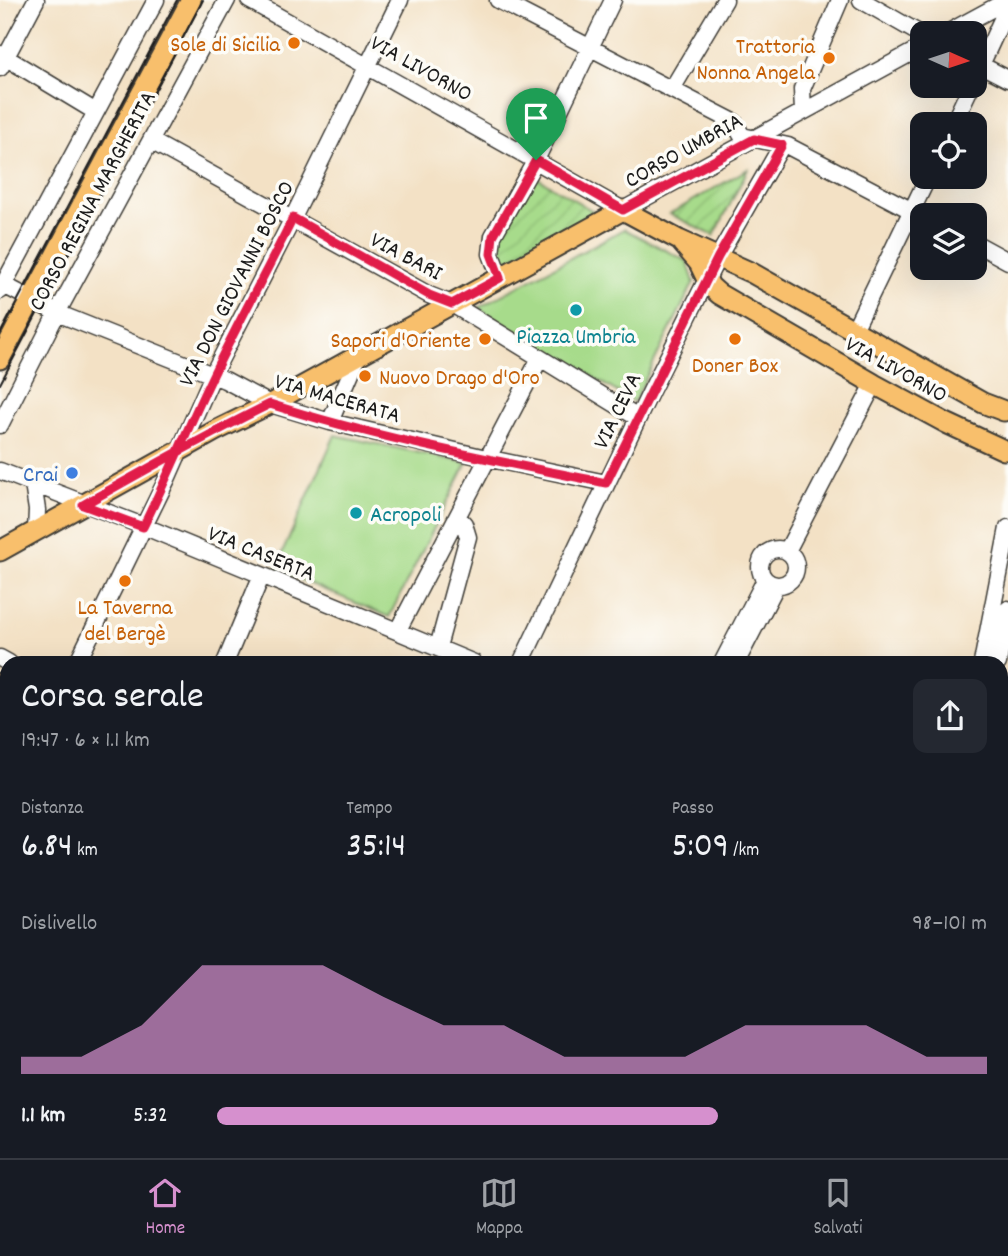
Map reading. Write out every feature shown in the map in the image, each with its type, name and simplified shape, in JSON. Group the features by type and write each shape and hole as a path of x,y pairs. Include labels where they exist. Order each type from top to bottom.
{"main road":[{"name":"CORSO REGINA MARGHERITA","path":"0,359 191,0"},
{"name":"VIA LIVORNO","path":"623,210 679,240 752,273 983,402 1006,409"},
{"name":"CORSO UMBRIA","path":"0,551 623,210"},
{"name":"VIA LIVORNO","path":"679,240 699,263 715,292 733,304 874,384 1006,452"},
{"path":"1006,409 999,430 1006,452"}],"street":[{"path":"36,0 2,60 96,112"},
{"name":"CORSO REGINA MARGHERITA","path":"1,287 156,0"},
{"name":"CORSO REGINA MARGHERITA","path":"0,425 57,313 228,0"},
{"name":"VIA LIVORNO","path":"249,0 623,210"},
{"name":"VIA DON GIOVANNI BOSCO","path":"80,656 212,376 400,0"},
{"path":"498,0 734,122 742,136 788,146 910,209"},
{"path":"500,278 491,254 493,236 536,160 613,0"},
{"path":"671,89 725,0"},
{"path":"803,112 802,89 840,0"},
{"path":"861,0 910,28"},
{"path":"969,21 1007,0"},
{"path":"987,49 1004,15 1007,0"},
{"name":"CORSO UMBRIA","path":"623,210 910,54"},
{"path":"987,72 1008,79"},
{"name":"VIA BARI","path":"150,141 429,295 452,304 638,418"},
{"name":"VIA CEVA","path":"525,656 606,483 718,257 782,145"},
{"path":"853,330 910,226"},
{"path":"987,250 1008,261"},
{"name":"VIA MACERATA","path":"1,287 57,313 212,376 270,404 330,422 606,483"},
{"path":"330,422 358,356"},
{"path":"398,631 540,358"},
{"path":"787,551 874,384"},
{"name":"VIA CASERTA","path":"0,471 457,656"},
{"path":"33,484 37,510 36,531"},
{"path":"438,648 468,537 464,524 458,517"},
{"path":"983,656 1008,528"},
{"path":"777,549 787,551 795,559 796,573 791,581 784,585 770,583 760,568 763,558 777,549"},
{"path":"228,656 261,577"},
{"path":"726,656 770,583"},
{"path":"739,656 770,583"},
{"path":"999,656 1008,609"}],"green space":[{"path":"748,169 714,236 670,214"},
{"path":"533,175 596,213 509,262 500,256 496,241"},
{"name":"Piazza Umbria","path":"624,229 687,261 694,282 634,402 478,308"},
{"path":"335,435 467,463 389,617 275,569"}],"tram line":[{"path":"0,334 177,0"},
{"path":"0,384 203,0"}],"place":[{"name":"Sole di Sicilia","path":"294,43"},
{"name":"Trattoria Nonna Angela","path":"829,58"},
{"name":"Piazza Umbria","path":"576,310"},
{"name":"Sapori d'Oriente","path":"485,339"},
{"name":"Doner Box","path":"735,339"},
{"name":"Nuovo Drago d'Oro","path":"365,376"},
{"name":"Crai","path":"72,473"},
{"name":"Acropoli","path":"356,513"},
{"name":"La Taverna del Bergè","path":"125,581"}],"route":[{"path":"536,160 493,236 491,254 500,278 452,304 429,295 293,218 216,369 192,421 179,451 167,479 143,527 83,505 179,451 215,431 270,404 330,422 606,483 718,257 782,145 754,139 623,210 536,160"}]}
